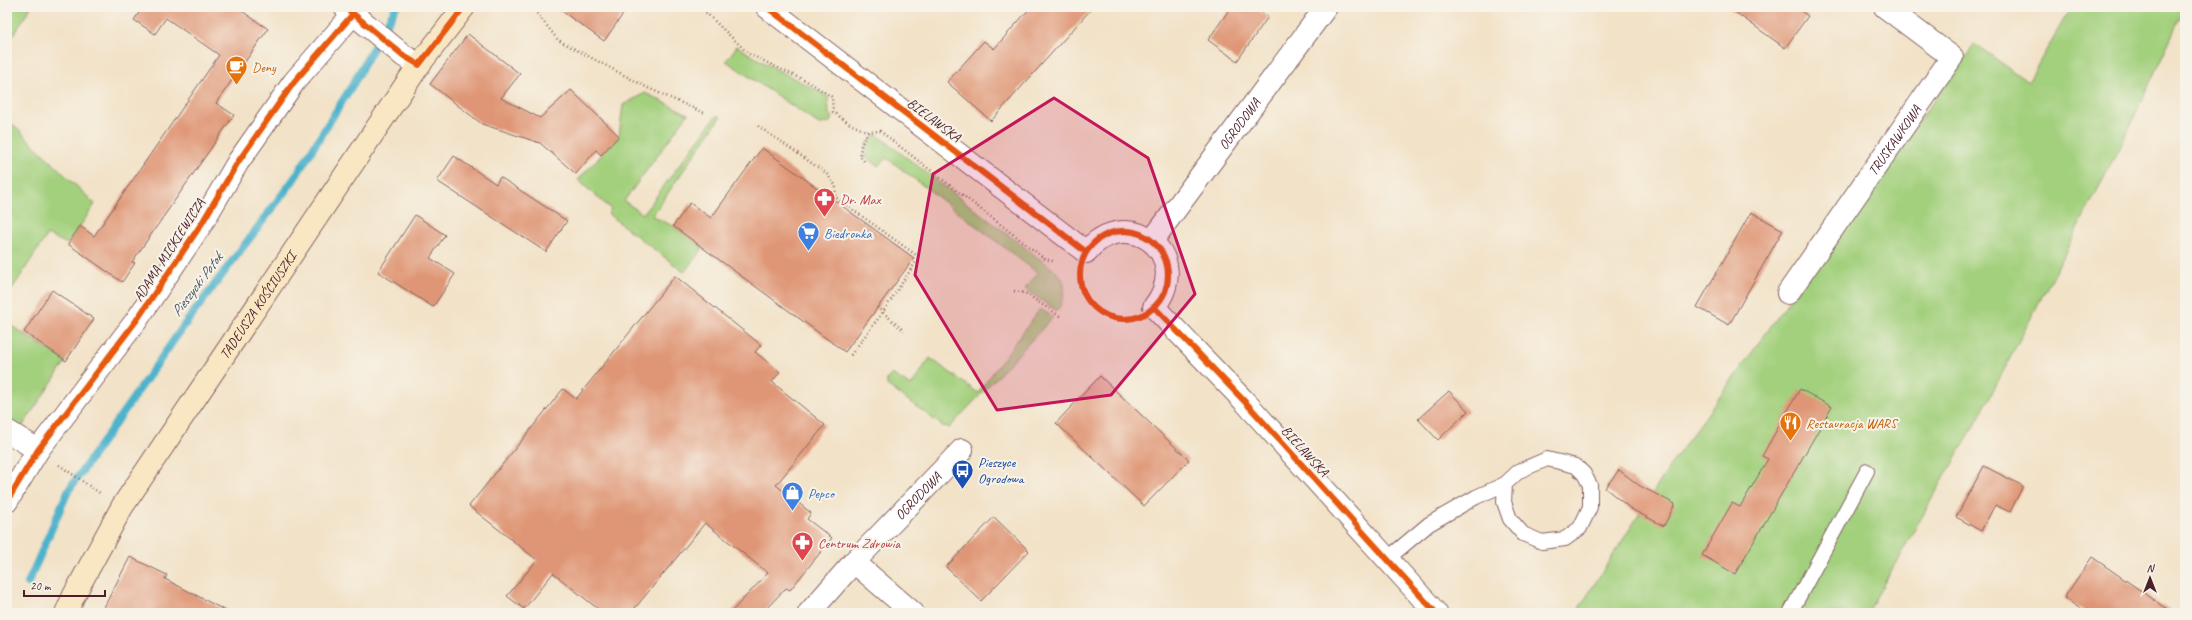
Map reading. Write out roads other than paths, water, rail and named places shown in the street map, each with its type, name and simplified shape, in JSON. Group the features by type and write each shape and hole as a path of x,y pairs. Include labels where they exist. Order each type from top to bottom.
{"main road":[{"name":"TADEUSZA KOŚCIUSZKI","path":"66,613 74,595 122,507 411,61 464,7"}],"street":[{"name":"BIELAWSKA","path":"767,7 1086,252 1094,242 1104,235 1116,232 1129,231 1141,234 1152,241 1160,250 1166,261 1168,274 1167,286 1162,298 1154,307 1247,404 1386,560 1436,613"},
{"name":"OGRODOWA","path":"1152,241 1326,7"},
{"name":"TRUSKAWKOWA","path":"1788,293 1952,57 1885,7"},
{"path":"354,14 411,61"},
{"name":"ADAMA MICKIEWICZA","path":"7,501 38,450 136,321 202,223 238,162 294,82 354,14"},
{"path":"7,431 38,450"},
{"name":"OGRODOWA","path":"810,613 854,562 962,450"},
{"path":"854,562 914,613"}],"lane":[{"path":"1386,560 1429,524 1476,497 1505,484 1519,471 1547,459 1576,466 1590,485 1590,506 1580,528 1565,539 1542,542 1523,534 1510,519 1504,502 1505,484"},
{"path":"1790,613 1867,471"}],"waterway":[{"name":"Pieszycki Potok","path":"28,583 68,491 183,327 294,179 353,84 396,7"}],"place":[{"name":"Deny","path":"236,86"},
{"name":"Dr. Max","path":"825,218"},
{"name":"Biedronka","path":"808,252"},
{"name":"Restauracja WARS","path":"1791,442"},
{"name":"Pieszyce Ogrodowa","path":"962,490"},
{"name":"Pepco","path":"793,512"},
{"name":"Centrum Zdrowia","path":"803,562"}]}
